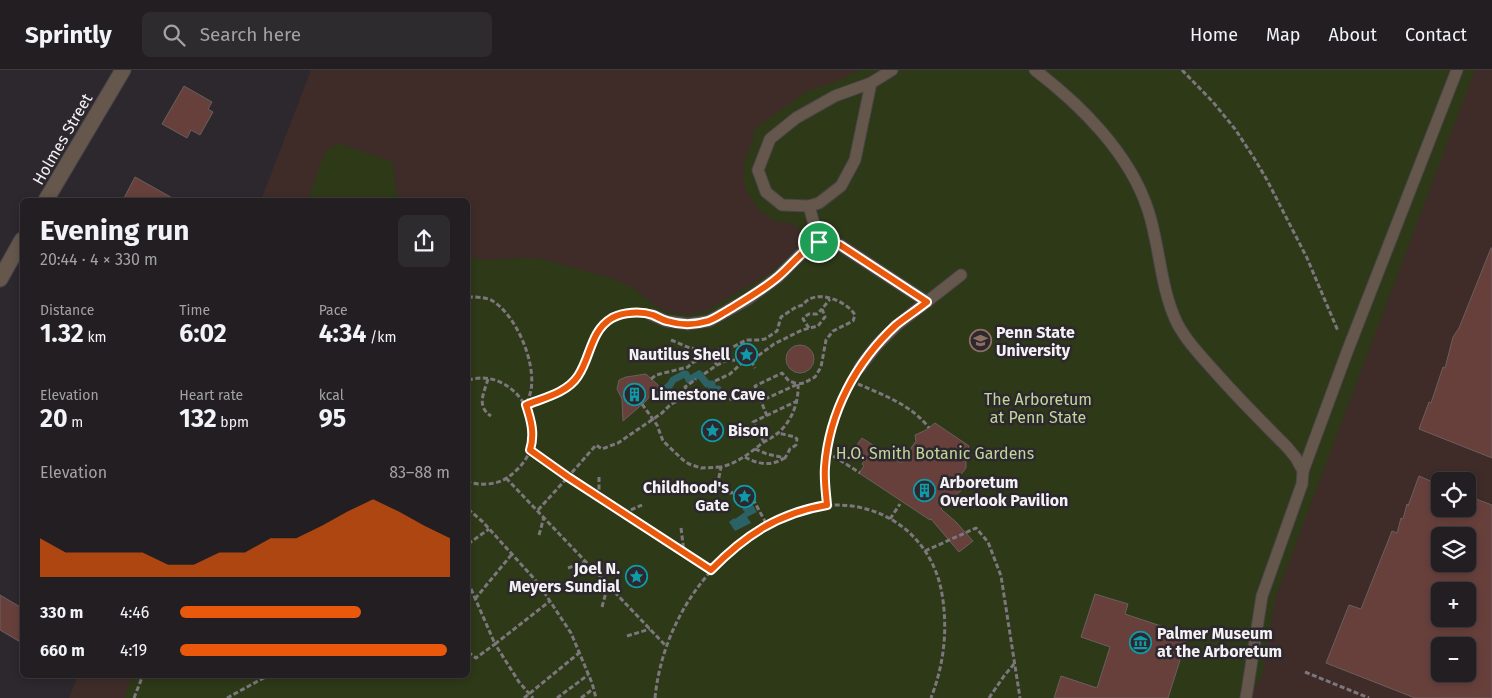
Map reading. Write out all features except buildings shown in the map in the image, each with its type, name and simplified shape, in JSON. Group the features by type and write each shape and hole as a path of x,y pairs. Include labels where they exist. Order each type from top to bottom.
{"street":[{"name":"Holmes Street","path":"47,198 123,70"},
{"path":"0,279 20,244"}],"lane":[{"path":"870,84 855,160 841,186 819,202 809,206 782,205 766,192 758,170 770,138 796,118 835,96 870,84 892,70"},
{"path":"1036,70 1088,117 1116,149 1139,187 1148,209 1168,297 1176,321 1185,336 1226,384 1287,447 1303,471"},
{"path":"1246,698 1262,596 1302,484 1303,471 1347,352 1458,70"},
{"path":"809,206 819,242"},
{"path":"652,315 666,321 688,324 709,321 748,299 778,277 808,248 819,242 840,245 927,302"},
{"path":"860,367 877,345 897,325 960,275"}],"path":[{"path":"1182,70 1213,102 1235,129 1267,180 1307,258 1347,352"},
{"path":"470,296 490,300 505,311 516,328 528,356 532,379 531,391 526,405"},
{"path":"651,379 688,367 692,363 720,349 733,347 742,341 758,340 770,336 777,330 781,316 796,306 803,305 806,300 812,297 830,299 850,308 855,315 854,319 834,331 826,340 821,367 817,374 808,381 761,401"},
{"path":"809,328 803,319 804,316 817,314 830,299"},
{"path":"704,374 717,365 730,360 751,361 774,344 800,331 818,326 825,317 822,309"},
{"path":"526,405 563,390 571,384 583,366 593,339 605,324 613,318 634,313 652,315"},
{"path":"817,314 822,322"},
{"path":"666,321 666,333 670,339 690,348 704,349 710,354 717,365"},
{"path":"770,336 774,344"},
{"path":"742,341 745,350"},
{"path":"715,381 730,374 745,361"},
{"path":"751,361 755,368"},
{"path":"827,505 825,468 833,422 842,398 860,367"},
{"path":"767,416 755,386 782,374 789,381 798,384"},
{"path":"470,380 484,378 501,382 515,392 526,405 532,421 533,435 530,450 518,469 506,478 494,483 470,482"},
{"path":"488,379 482,403 484,410 491,416"},
{"path":"689,396 685,387 696,379"},
{"path":"851,381 898,402 910,410 929,428"},
{"path":"642,404 653,419 663,441 683,460 701,468 721,467 744,457 777,433 788,422 797,401 798,384"},
{"path":"538,510 596,445 602,449 610,447 653,419 671,404 689,396 701,394 736,400 758,394"},
{"path":"764,442 753,422 797,401"},
{"path":"744,457 769,464 780,462 785,458 790,449 796,445 797,439 777,433"},
{"path":"755,449 785,458"},
{"path":"530,450 568,477 711,570"},
{"path":"827,452 860,472"},
{"path":"721,467 716,487 719,494 730,494 748,490 767,525"},
{"path":"599,477 599,497"},
{"path":"506,478 666,647"},
{"path":"890,519 900,504"},
{"path":"624,513 642,505"},
{"path":"655,698 666,647 681,612 711,570 739,544 767,525 793,513 827,505 846,505 874,510 890,519 912,534 932,562 941,587 946,622 942,664 931,698"},
{"path":"470,510 538,583 571,633 596,698"},
{"path":"539,535 544,517"},
{"path":"681,528 684,553"},
{"path":"925,551 976,528 988,542 1001,576 1020,698"},
{"path":"470,543 489,529"},
{"path":"474,599 512,554"},
{"path":"568,568 586,562"},
{"path":"602,607 608,585"},
{"path":"470,588 495,644 510,670 533,698"},
{"path":"470,654 476,658 550,601"},
{"path":"627,636 650,629"},
{"path":"524,698 579,653"},
{"path":"989,698 1014,664"},
{"path":"1305,672 1369,698"},
{"path":"557,698 588,675"},
{"path":"134,698 142,678"},
{"path":"227,698 264,678"},
{"path":"581,698 593,689"}],"shaded area":[{"name":"The Arboretum at Penn State","path":"311,70 1492,70 1492,698 69,698 77,678 470,678 470,198 262,198"}],"green space":[{"name":"H.O. Smith Botanic Gardens","path":"858,70 1475,70 1275,599 1262,677 1248,698 124,698 132,678 470,678 470,257 489,260 538,258 614,279 633,288 655,305 668,312 685,315 705,311 769,274 797,249 802,233 794,224 774,221 758,209 746,190 744,179 745,159 753,140 754,129 807,91 838,81"},
{"path":"337,143 393,162 395,187 399,198 309,198 325,152"}],"water":[{"path":"751,502 757,512 747,517 751,523 735,531 729,522 745,512 742,509"}],"waterway":[{"path":"655,398 673,380 684,374 686,374 689,380 699,374 707,384 712,384 712,390 718,389"}],"place":[{"name":"Penn State University","path":"980,341"},
{"name":"Nautilus Shell","path":"746,354"},
{"name":"Limestone Cave","path":"635,394"},
{"name":"Bison","path":"712,430"},
{"name":"Arboretum Overlook Pavilion","path":"924,491"},
{"name":"Childhood's Gate","path":"745,496"},
{"name":"Joel N. Meyers Sundial","path":"636,577"},
{"name":"Palmer Museum at the Arboretum","path":"1141,642"}],"route":[{"path":"819,242 840,245 927,302 897,325 877,345 855,374 842,398 828,443 825,468 827,505 793,513 767,525 739,544 711,570 568,477 530,450 533,435 532,421 526,405 563,390 571,384 583,366 597,332 613,318 634,313 652,315 666,321 688,324 709,321 748,299 778,277 808,248 819,242"}]}
